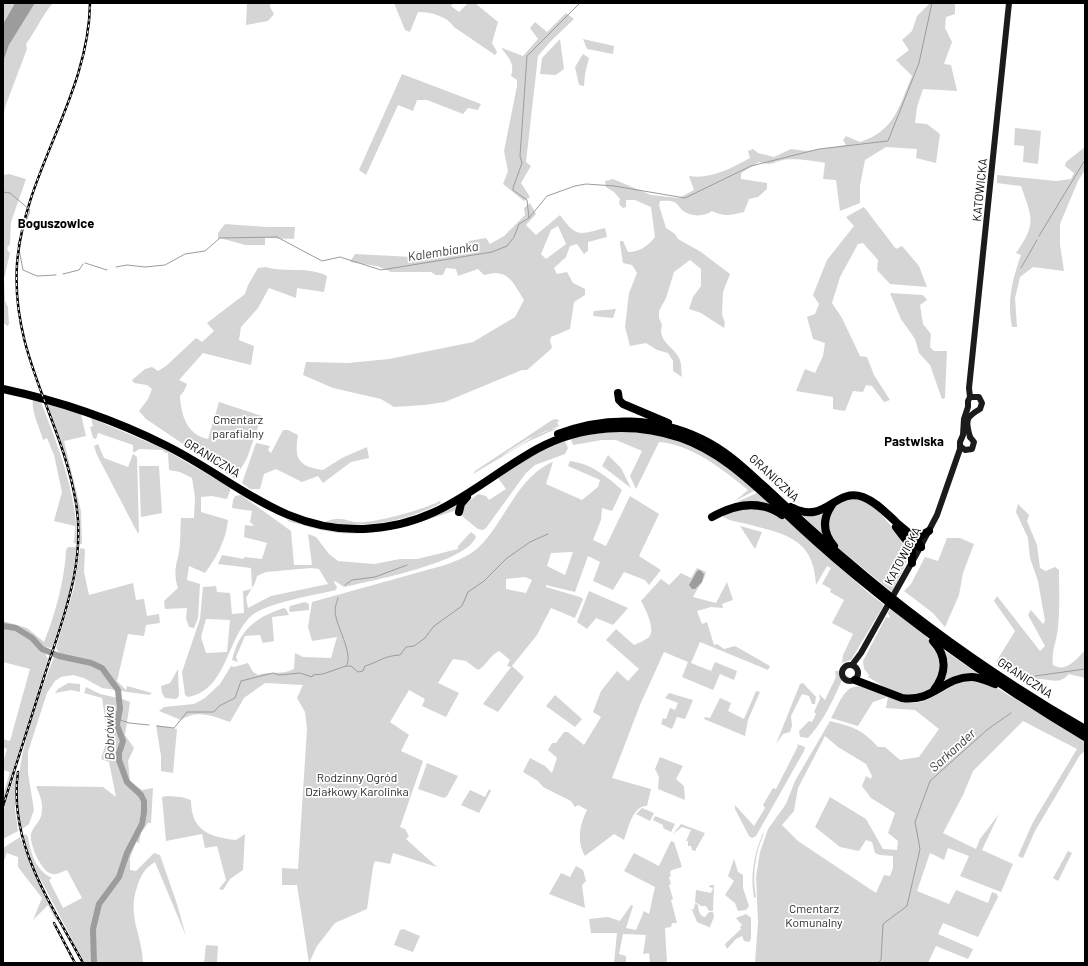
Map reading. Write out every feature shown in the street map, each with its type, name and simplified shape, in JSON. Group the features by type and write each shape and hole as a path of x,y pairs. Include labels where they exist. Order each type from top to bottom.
{"highway":[{"name":"GRANICZNA","path":"3,389 71,407 132,430 186,456 287,516 324,526 366,529 409,521 433,514 475,490 538,449 574,434 605,429 645,430 680,438 703,448 725,461 858,578 922,629 1006,688 1085,737"},
{"path":"618,393 619,400 623,404 680,430"},
{"name":"GRANICZNA","path":"409,521 458,496 536,444 576,427 600,422 631,421 652,423 680,430 708,442 732,457 844,559 907,610 967,654 1031,697 1085,729"},
{"path":"459,512 463,500 475,490"},
{"path":"777,497 796,509 807,513 822,510 835,501 847,496 859,496 870,501 884,512 921,547"},
{"path":"835,501 827,514 825,526 832,543 844,559"},
{"path":"712,517 723,511 744,505 764,507 776,511 801,528"},
{"path":"723,511 723,519"},
{"path":"884,512 909,544 912,552 912,563"},
{"path":"908,534 918,536 929,531"},
{"path":"909,544 921,547"},
{"path":"922,629 940,648 944,663 942,677 933,692"},
{"path":"856,671 883,690 902,698 909,699 916,699 933,692 955,680 971,677 1006,688"}],"main road":[{"name":"KATOWICKA","path":"973,397 971,379 1009,3"},
{"name":"KATOWICKA","path":"966,437 971,409 968,401 973,397 980,398 982,405 980,409 971,409"},
{"path":"966,437 973,440 973,447 970,450 963,448 960,442 966,437"},
{"name":"KATOWICKA","path":"856,671 861,653 929,531 943,500 955,464 963,448"}],"green space":[{"path":"3,3 15,3 3,24"},
{"path":"35,3 53,3 26,44 27,49 5,107 3,119 3,62 9,45"},
{"path":"247,3 270,3 270,7 274,14 268,21 246,25"},
{"path":"394,3 453,3 451,6 459,12 468,3 475,3 498,22 492,43 497,52 495,55 454,27 443,17 433,14 418,12 410,32 405,30"},
{"path":"930,3 955,3 955,14 946,17 945,28 952,42 944,64 951,65 957,91 923,89 917,107 915,123 927,124 940,134 936,163 916,158 917,149 886,147 865,160 860,186 860,203 840,211 836,180 823,179 825,163 787,159 771,164 759,162 741,173 741,179 767,183 767,189 758,197 749,199 744,212 728,215 712,211 701,215 693,215 682,210 674,202 660,201 659,205 666,228 675,234 678,239 701,252 730,274 723,292 722,314 725,323 724,328 701,313 689,309 693,297 701,286 701,269 690,260 674,272 666,298 659,311 659,318 662,325 662,335 666,343 680,360 682,377 673,371 673,361 668,353 657,350 646,343 630,346 625,327 629,293 637,273 632,265 623,263 620,241 623,241 628,252 632,252 640,250 655,237 651,207 635,200 626,200 626,207 623,208 619,204 620,199 614,192 606,187 605,181 613,179 651,195 679,198 694,190 689,176 697,177 712,175 728,169 750,158 748,151 753,149 758,153 774,157 791,149 807,151 846,145 843,140 846,136 860,142 872,137 888,124 899,107 912,76 896,60 909,50 902,40 912,31 917,16"},
{"path":"566,13 574,19 538,56 526,162 531,166 521,183 530,197 524,201 503,184 508,171 504,151 517,80 511,76 512,65 502,48 523,56 538,39 530,28 535,22 547,32"},
{"path":"560,39 564,69 556,75 540,74 542,58"},
{"path":"583,39 614,46 613,54 587,49"},
{"path":"583,54 589,58 584,86 579,85 575,67"},
{"path":"402,74 481,104 478,110 468,108 463,114 427,100 417,100 413,111 398,105 366,175 359,170"},
{"path":"1015,128 1041,131 1038,164 1023,162 1024,146 1014,145"},
{"path":"1085,147 1085,170 1078,181 1060,224 1060,245 1064,271 1033,267 1020,277 1015,298 1017,327 1012,327 1010,308 1011,291 1021,255 1016,253 1023,243 1030,227 1030,213 1021,186 997,183 997,175 1056,181 1071,179 1074,173 1065,166 1066,162"},
{"path":"9,174 26,179 11,222 10,244 7,248 10,253 4,279 5,301 8,307 9,324 7,326 3,322 3,175"},
{"path":"530,203 536,214 526,225 536,235 560,215 575,231 584,233 605,228 607,237 588,242 588,251 584,254 577,244 570,246 566,257 554,268 557,274 567,272 573,283 585,289 585,295 574,302 570,329 551,337 551,349 527,370 522,370 445,402 394,407 381,399 333,388 303,375 306,362 348,363 389,359 473,342 515,317 524,300 513,282 509,278 499,273 484,275 478,269 458,276 456,269 446,268 443,275 436,275 431,272 391,272 377,266 350,262 355,254 413,257 415,251 439,251 456,254 469,241 486,238 490,244 504,236 525,215 524,208","holes":["558,226 566,244 546,259 541,254 551,230"]},
{"path":"864,207 896,249 902,246 919,266 927,287 890,284 877,270 878,260 863,243 858,244 840,277 832,303 842,318 860,356 867,357 874,375 890,400 884,402 872,386 866,385 863,392 853,391 845,411 833,409 833,397 796,391 805,369 815,373 823,356 825,343 813,339 807,317 815,314 819,304 813,295 827,260 854,226 846,217"},
{"path":"225,224 295,227 294,239 265,238 265,245 245,245 220,238 218,240 218,233"},
{"name":"Cmentarz parafialny","path":"266,267 281,270 312,271 327,276 324,292 297,288 296,298 269,288 258,308 241,327 239,340 254,346 251,365 203,353 179,380 187,384 180,396 186,423 190,429 201,437 208,439 219,402 262,416 247,458 235,479 146,419 139,411 148,399 152,389 147,385 134,383 132,380 145,369 152,367 158,371 166,366 196,338 202,342 214,331 207,323 245,294 248,285 258,268"},
{"path":"890,293 923,295 927,300 920,305 923,324 931,334 930,347 934,351 947,351 945,398 942,399 930,365 919,353 915,339 901,319"},
{"path":"616,309 613,318 593,316 594,311"},
{"path":"33,400 41,402 66,472 74,507 77,544 74,543 75,526 54,521 62,492 54,455 47,438 43,440 34,415"},
{"path":"47,404 81,414 86,436 64,441 81,511 82,544 80,544 77,508 70,472"},
{"path":"91,418 164,449 231,488 227,499 212,496 201,497 201,512 228,520 220,548 205,573 189,566 187,580 200,584 198,618 194,628 189,627 186,618 187,608 165,609 164,601 178,588 175,572 180,548 181,518 194,518 195,497 192,478 180,472 169,470 168,453 164,452 163,450 139,449 133,452 133,445 98,433 96,439 93,438 90,427 93,426"},
{"path":"556,419 560,421 557,422 559,426 551,429 558,428 525,443 473,474 475,471 552,420","holes":["536,436 508,453 501,456 528,439"]},
{"path":"283,430 288,430 298,435 298,456 303,463 308,466 323,470 342,458 367,447 369,458 351,462 323,483 318,476 302,482 276,469 264,474 260,489 250,489 242,483 256,443 270,446 268,450 271,453"},
{"path":"617,431 656,435 682,441 694,446 717,459 756,490 735,501 748,490 728,474 695,453 672,444 659,442 636,489 630,476 642,451 616,440 602,440 573,445 570,437"},
{"path":"564,439 568,448 565,454 535,465 526,473 486,528 483,530 478,529 463,517 463,510 469,501 478,494 486,496 489,500 506,489 498,478 523,461"},
{"path":"98,444 104,458 128,467 133,454 137,457 139,533 97,455 94,446"},
{"path":"608,455 621,468 631,488 602,466"},
{"name":"Rodzinny Ogród Działkowy Karolinka","path":"570,461 592,468 604,475 622,490 612,511 602,508 601,520 593,540 606,546 630,496 659,514 639,556 661,570 649,585 645,580 624,572 613,590 593,581 600,562 588,556 575,592 546,585 546,587 583,599 575,618 551,608 537,635 512,666 524,677 498,712 483,704 511,667 507,666 510,660 499,651 478,670 466,661 453,659 438,683 459,693 446,717 422,706 425,699 409,690 390,722 409,735 401,751 423,761 400,827 405,829 409,836 406,839 437,867 393,853 390,864 375,861 367,909 335,923 317,946 309,963 297,885 282,885 282,868 298,869 307,729 305,712 297,698 303,685 265,683 244,698 230,722 199,714 181,720 159,711 164,707 194,704 205,698 220,684 231,666 234,667 248,663 253,672 258,675 285,672 294,669 295,653 303,657 331,658 337,637 312,641 308,627 312,602 445,565 471,553 487,538 528,480 550,463 553,462 546,484 582,500 598,487 600,480 568,466","holes":["573,552 565,575 547,566 551,553","525,577 532,580 526,593 506,589 506,579"]},
{"path":"139,466 159,466 162,513 141,517"},
{"path":"759,492 777,510 730,505"},
{"path":"241,495 291,531 294,565 312,565 308,534 316,537 329,554 338,561 374,564 400,559 417,559 458,549 458,546 471,532 476,536 470,545 456,554 418,569 344,587 335,581 334,582 337,587 336,590 279,603 258,611 251,616 243,626 225,663 211,685 201,692 188,697 185,695 182,672 200,619 203,587 216,586 217,592 230,593 232,614 244,613 243,591 251,589 246,598 248,608 271,596 328,584 319,569 311,568 266,572 257,576 252,588 251,568 218,564 222,555 244,559 244,557 262,559 267,543 244,537 245,525 254,526 250,522 252,511 232,508 235,496","holes":["206,619 230,620 227,652 206,653 201,637"]},
{"path":"844,499 861,499 877,509 901,538 900,540 907,551 908,559 892,592 836,546 833,541 827,520 832,508"},
{"path":"440,501 441,503 427,510 384,522 355,525 325,522 337,519 353,522 372,521 414,511"},
{"path":"459,503 456,510 407,526 378,532 348,533 332,532 290,522 286,519 322,529 366,532"},
{"path":"1018,504 1029,515 1027,521 1037,545 1040,568 1046,571 1055,567 1059,570 1059,620 1053,655 1053,665 1058,667 1067,666 1075,661 1085,650 1085,678 1069,674 1065,678 1058,681 1036,679 1031,687 996,662 1015,631 994,601 997,596 1040,651 1045,646 1028,615 1031,610 1043,624 1045,621 1038,581 1030,558 1028,538 1016,512"},
{"path":"737,508 761,508 784,518 884,605 851,660 842,663 843,655 853,634 832,623 844,600 830,592 831,589 822,584 831,568 827,566 816,585 814,569 810,557 803,548 785,535 723,517 723,515"},
{"path":"826,509 825,537 801,514"},
{"path":"740,526 762,532 755,549"},
{"path":"947,538 960,538 974,544 963,573 959,595 945,627 933,613 904,591 911,584 925,557 938,561"},
{"path":"68,547 77,547 70,590 53,645 51,648 46,647 44,652 48,659 3,801 3,795 10,772 3,770 3,763 7,749 3,747 3,739 10,741 30,669 3,662 3,621 27,628 44,642 59,597 64,573 66,550"},
{"path":"80,548 85,549 84,572 89,595 133,583 136,600 144,599 147,616 159,614 160,623 146,625 144,636 128,634 117,681 126,690 127,686 152,693 149,695 121,691 104,667 96,663 61,656 56,648 74,588"},
{"path":"697,568 706,572 704,579 693,597 716,603 727,582 733,600 722,604 723,608 711,607 697,611 702,624 707,622 714,645 717,644 724,649 735,646 770,666 768,670 700,642 691,663 711,671 715,662 737,671 734,680 720,674 713,690 682,677 688,662 664,652 640,705 612,778 651,789 647,806 638,809 635,813 629,824 624,840 614,834 585,856 582,850 580,833 582,821 587,810 578,805 575,807 571,801 543,787 538,781 523,772 530,758 545,766 552,773 557,758 548,750 552,743 556,743 564,732 568,732 584,745 601,717 593,712 601,691 617,671 628,681 639,669 606,640 616,629 634,645 648,638 650,635 651,625 641,601 661,579 669,585 681,573 691,578"},
{"path":"589,591 628,608 613,625 596,618 587,629 577,622"},
{"path":"305,602 309,604 309,610 290,612 290,606"},
{"path":"284,608 289,615 272,617 274,641 263,643 260,635 245,636 236,657 238,662 232,660 239,640 250,626 257,620"},
{"path":"890,609 916,628 933,644 939,659 939,675 936,682 931,688 916,695 907,696 892,691 868,677 869,675 864,669 863,661 886,617 890,618 888,613"},
{"path":"941,648 981,676 940,686"},
{"path":"54,657 98,668 116,690 102,688 84,678 73,675 61,677 55,681 47,693 28,752 28,773 34,810 29,824 21,830 18,812 18,798 19,777 25,741"},
{"path":"178,669 179,696 176,699 165,698 162,693 161,686 170,683"},
{"path":"835,671 839,671 842,680 835,695 818,725 808,738 800,737 799,731 809,721 812,722 816,714 814,712 820,699 819,694 825,700 836,677"},
{"name":"Cmentarz Komunalny","path":"971,679 989,683 1085,742 1085,751 1080,755 1035,831 1023,858 1018,856 1033,822 1077,749 1023,721 973,771 963,795 943,833 976,849 980,839 999,814 982,850 1013,864 1001,892 960,876 969,856 948,848 944,860 930,853 917,891 949,904 956,890 988,903 992,892 997,894 998,897 978,937 943,923 938,934 973,949 968,959 936,946 928,963 755,963 758,922 756,877 760,852 768,829 786,804 795,781 830,721 862,732 878,747 885,747 900,760 919,757 939,729 915,710 886,708 888,697 873,702 858,726 831,718 846,692 856,686 863,687 898,700 915,703 928,699 963,681","holes":["825,736 838,747 866,764 872,776 871,779 866,776 862,786 871,798 895,813 888,833 898,841 897,850 883,849 866,819 830,797 815,827 840,847 859,851 866,840 872,842 875,853 893,856 893,868 890,876 884,875 876,893 798,841 782,825 794,811 798,788"]},
{"path":"68,683 80,684 80,692 71,690 55,693 58,689"},
{"path":"803,683 816,697 815,704 812,704 809,696 802,694 791,716 792,726 790,732 783,734 776,744 800,684"},
{"path":"86,687 100,694 118,698 116,724 120,740 117,759 126,785 138,794 143,802 139,824 128,846 117,876 97,904 91,930 92,960 89,963 84,962 33,865 22,836 26,834 29,840 31,852 38,866 44,873 52,878 49,880 63,908 82,898 67,870 55,874 49,873 41,864 34,851 31,834 42,814 41,801 36,786 103,787 116,797 109,762 101,759 108,737 102,698 84,693"},
{"path":"756,691 760,692 748,720 745,736 704,719 705,717 710,718 720,698 731,703 728,711 744,719"},
{"path":"669,693 693,700 685,719 677,717 672,729 661,724 663,718 666,719 670,708 675,710 678,703 665,698"},
{"path":"555,695 582,719 575,727 546,706"},
{"path":"122,699 130,702 125,735 134,748 128,761 130,781 142,790 153,788 151,823 148,823 141,833 139,843 136,842 130,858 130,870 136,871 154,853 160,855 177,904 186,936 155,862 148,867 142,876 134,898 134,917 143,963 95,963 96,924 101,903 120,878 129,854 144,825 145,801 142,793 127,780 122,766 120,752 126,742 120,725"},
{"path":"156,725 177,729 173,773 161,771 161,756"},
{"path":"797,744 805,747 804,751 756,836 752,838 749,836 735,809 735,805 754,826 765,808 763,805 773,788 776,789 798,746"},
{"path":"660,757 683,766 676,779 684,786 685,800 658,789 659,777 655,769"},
{"path":"427,763 458,776 447,796 444,798 418,789"},
{"path":"16,772 15,809 18,831 3,839 3,811"},
{"path":"489,789 491,791 479,813 461,805 470,790 485,797"},
{"path":"162,797 181,797 191,800 194,819 198,825 210,834 236,840 245,834 243,870 230,879 223,890 219,889 226,880 217,846 205,848 202,834 166,841"},
{"path":"642,808 654,813 650,821 636,814"},
{"path":"655,816 675,824 671,832 663,828 663,825 653,820"},
{"path":"681,824 705,833 695,851 692,850 691,846 688,846 688,841 686,841 691,830 682,827 673,834"},
{"path":"763,833 755,865 754,881 756,897 754,898 752,881 754,865 757,849"},
{"path":"20,837 31,866 58,920 55,919 48,905 33,920 42,898 18,867 18,857 7,853 3,863 3,848"},
{"path":"671,841 674,842 682,867 672,870 670,872 671,876 669,877 671,884 669,885 673,899 671,900 677,923 672,923 671,927 665,928 667,963 650,963 649,953 643,954 646,935 623,934 619,954 626,956 626,963 614,963 617,933 591,933 589,919 608,917 620,921 631,905 633,906 626,928 636,930 644,911 649,914 655,887 624,871 634,853 659,866"},
{"path":"1068,851 1072,853 1058,881 1053,878"},
{"path":"734,859 738,872 743,875 743,888 749,906 746,910 738,911 735,903 725,895 734,881 728,876"},
{"path":"576,866 583,870 586,881 582,885 585,908 549,894 561,873 570,877"},
{"path":"710,885 714,885 713,911 709,911 706,906 701,906 695,902 696,890 711,893 713,888 709,887"},
{"path":"695,903 698,905 699,912 702,916 705,917 709,912 713,912 714,917 709,929 709,927 697,922 692,910 689,910 694,909"},
{"path":"746,914 751,918 751,939 749,942 744,941 742,936 736,939 727,949 725,944 741,929 740,927 742,925 736,918"},
{"path":"403,929 420,936 413,952 394,945 400,930"},
{"path":"206,945 218,946 217,963 204,963"}],"shaded area":[{"path":"15,3 35,3 9,45 3,62 3,24"},
{"path":"700,570 704,574 702,582 695,589 692,589 689,585 697,571"}],"waterway":[{"name":"Kalembianka","path":"116,267 127,265 145,267 165,265 185,254 205,251 220,238 277,237 322,261 340,257 381,270 492,252 507,246 514,237 519,224 529,218 527,200 513,190 522,163 520,156 527,56 580,3"},
{"path":"529,218 547,196 575,186 586,184 614,186 685,198 751,166 819,149 888,141 919,63 932,3"},
{"path":"1039,236 1085,160"},
{"name":"Kalembianka","path":"3,192 10,193 30,210 18,244 23,270 37,276 56,275"},
{"path":"1021,268 1037,240"},
{"name":"Kalembianka","path":"85,263 107,270"},
{"name":"Kalembianka","path":"63,274 79,270 83,264"},
{"path":"157,726 174,728 187,712 214,712 219,706 235,698 241,681 273,673 279,675 300,673 312,677 313,675 323,674 346,666 351,666 358,672 363,671 365,666 385,658 400,655 406,647 414,646 425,638 434,626 462,606 468,592 484,581 507,558 530,542 548,534"},
{"path":"345,585 352,580 375,577 407,565"},
{"path":"338,598 335,614 347,649 348,662 346,666"},
{"name":"Bobrówka","path":"3,626 16,628 32,638 42,649 59,656 91,663 102,668 118,690 120,708 117,725 123,741 119,753 119,760 127,782 141,795 144,801 144,812 142,824 127,853 119,877 99,904 93,929 94,963"},
{"name":"Sarkander","path":"1035,676 1085,669"},
{"name":"Sarkander","path":"878,963 881,960 883,924 907,906 920,849 915,822 930,781 988,729 1011,713"},
{"path":"118,719 129,723 149,725"},
{"name":"Bobrówka","path":"91,963 94,960"}],"railway":[{"path":"3,806 65,611 71,590 78,547 76,503 69,472 29,358 22,328 17,297 17,264 22,230 31,197 79,70 87,37 90,3"},
{"path":"18,772 17,798 19,824 26,848 46,895 83,963"},
{"path":"54,923 75,963"}],"district":[{"name":"Boguszowice","path":"56,223"},
{"name":"Pastwiska","path":"914,441"}]}
